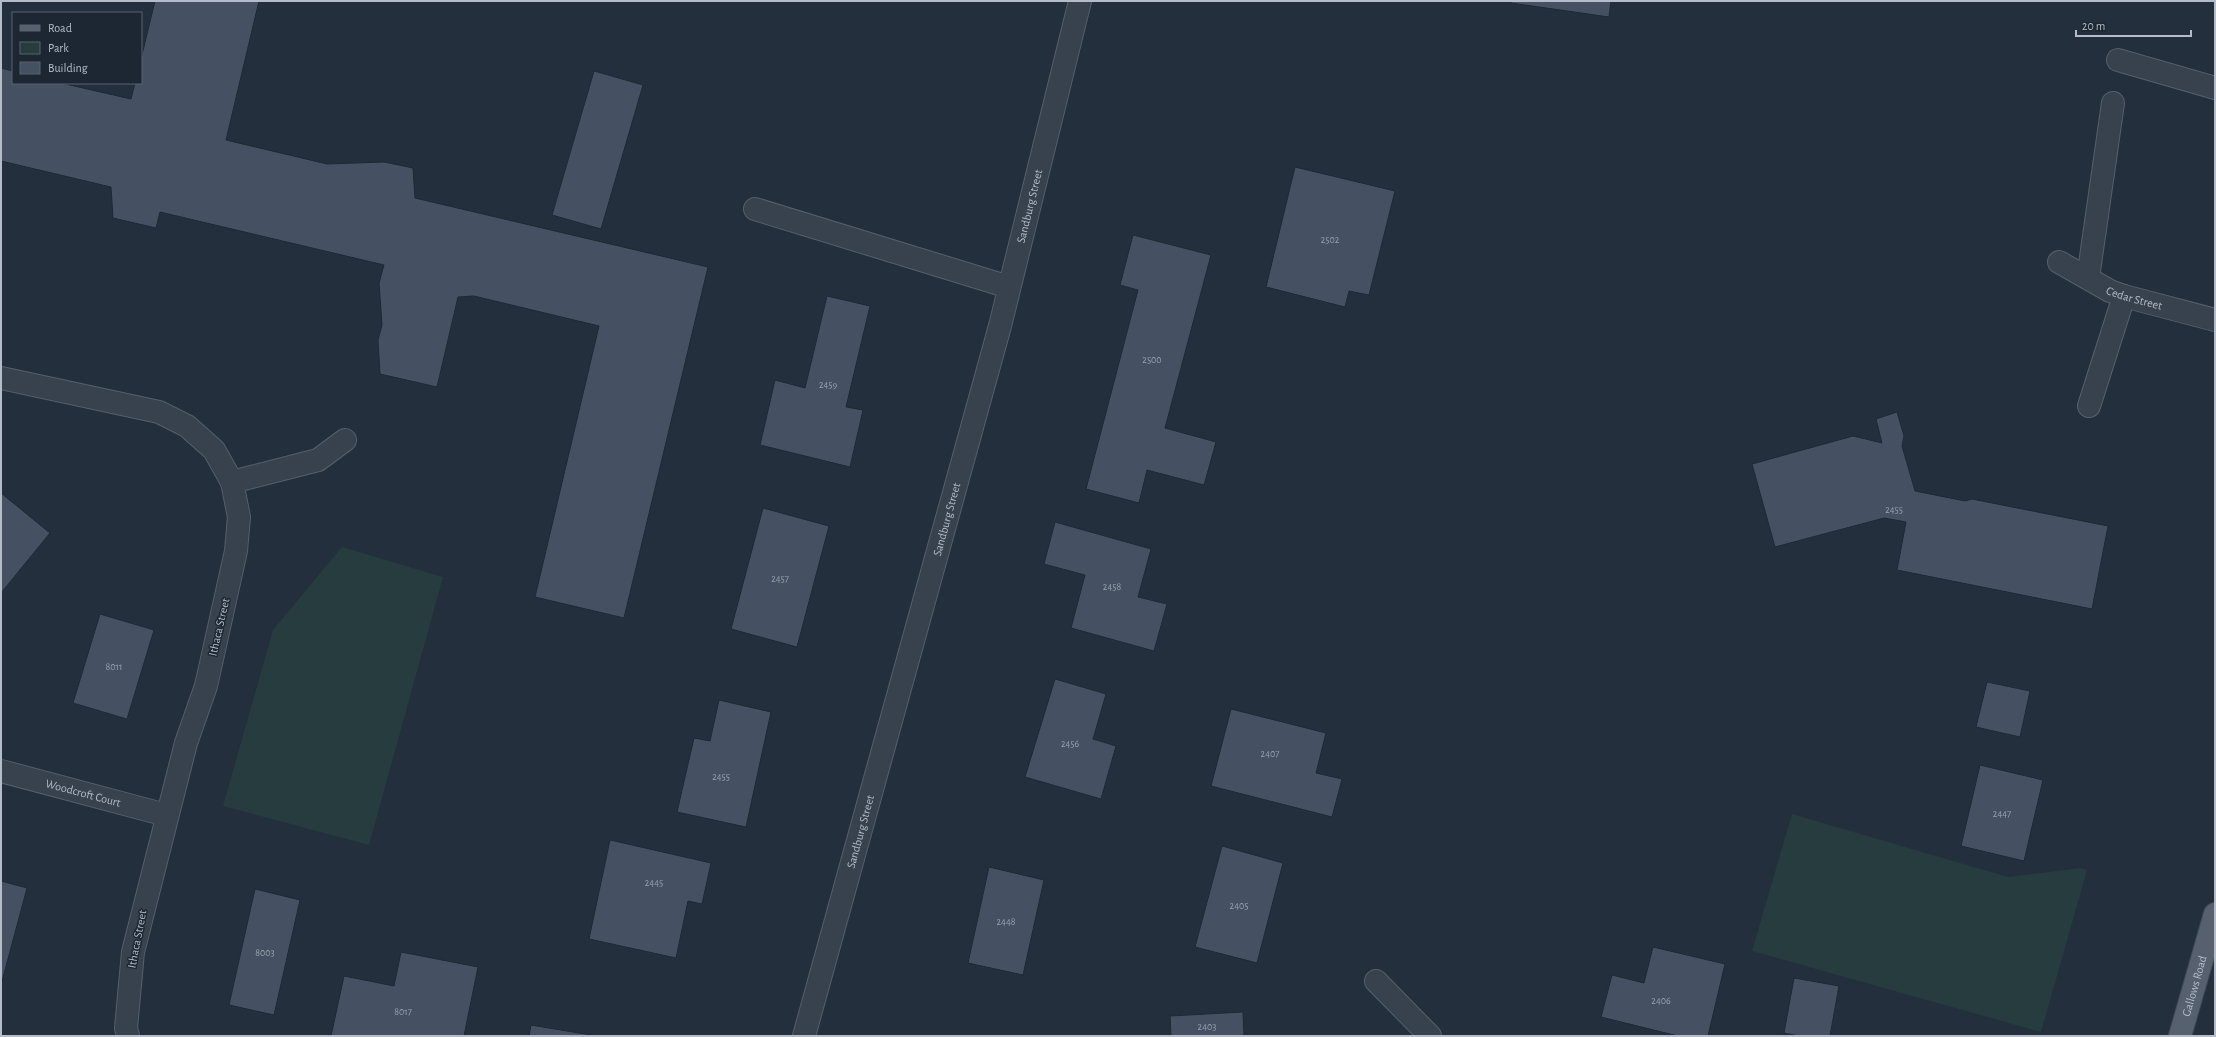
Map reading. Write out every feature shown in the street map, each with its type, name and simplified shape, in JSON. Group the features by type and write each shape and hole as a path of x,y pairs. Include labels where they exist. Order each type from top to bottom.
{"main road":[{"name":"Gallows Road","path":"2180,1036 2210,950 2215,914"}],"street":[{"name":"Sandburg Street","path":"804,1036 1009,287 1080,1"},
{"path":"2118,60 2215,88"},
{"path":"2088,278 2113,103"},
{"path":"755,209 1009,287"},
{"name":"Cedar Street","path":"2059,262 2124,296 2215,320"},
{"path":"2089,406 2124,296"},
{"name":"Ithaca Street","path":"1,378 159,412 187,426 214,450 232,482 239,517 236,550 206,686 186,743 166,815 132,952 127,1032"},
{"path":"232,482 318,460 345,440"},
{"name":"Woodcroft Court","path":"1,771 166,815"},
{"path":"1376,981 1430,1036"}],"green space":[{"path":"342,547 443,577 369,845 223,806 273,630"},
{"path":"1792,814 2008,877 2081,868 2087,870 2041,1032 1752,951"}],"building":[{"path":"155,1 259,1 226,140 327,164 384,162 413,168 415,198 708,267 624,618 535,597 599,326 474,296 458,297 437,387 380,374 378,340 382,325 379,283 384,265 160,212 156,228 113,218 111,187 1,161 1,68 12,71 12,84 65,84 131,99 135,84 142,84 142,55"},
{"path":"1512,1 1611,1 1609,17 1511,3"},
{"path":"594,71 643,85 601,229 552,215"},
{"path":"1295,167 1395,191 1369,295 1349,291 1345,307 1266,287"},
{"path":"1133,235 1211,255 1165,428 1216,442 1204,485 1147,470 1139,503 1086,489 1138,290 1120,285"},
{"path":"827,296 870,306 846,407 863,410 850,467 760,445 775,380 805,388"},
{"path":"1897,412 1904,436 1902,446 1915,491 1965,501 1972,499 2108,526 2092,609 1897,570 1906,522 1884,518 1775,547 1752,464 1853,436 1882,443 1876,419"},
{"path":"1,493 50,533 1,593"},
{"path":"763,508 829,526 797,647 731,629"},
{"path":"1055,522 1151,549 1138,597 1167,604 1154,651 1071,628 1085,575 1044,564"},
{"path":"100,614 154,630 127,719 73,703"},
{"path":"1055,679 1106,694 1093,739 1116,746 1101,799 1025,777"},
{"path":"1987,682 2030,691 2020,737 1976,727"},
{"path":"719,700 771,712 746,827 677,812 694,738 710,741"},
{"path":"1231,709 1326,733 1316,773 1342,779 1332,817 1211,786"},
{"path":"1980,765 2043,780 2024,861 1961,846"},
{"path":"610,840 711,863 702,904 688,901 676,958 589,939"},
{"path":"1222,846 1283,863 1257,963 1195,947"},
{"path":"989,867 1044,880 1023,975 968,963"},
{"path":"1,881 27,888 1,985"},
{"path":"255,889 300,900 274,1015 229,1005"},
{"path":"1653,947 1725,964 1708,1036 1678,1036 1601,1017 1612,975 1644,983"},
{"path":"401,952 478,967 464,1036 331,1036 344,976 394,986"},
{"path":"1794,978 1839,986 1830,1036 1799,1036 1784,1033"},
{"path":"1243,1012 1244,1036 1171,1036 1170,1016"},
{"path":"531,1025 597,1036 529,1036"}]}
